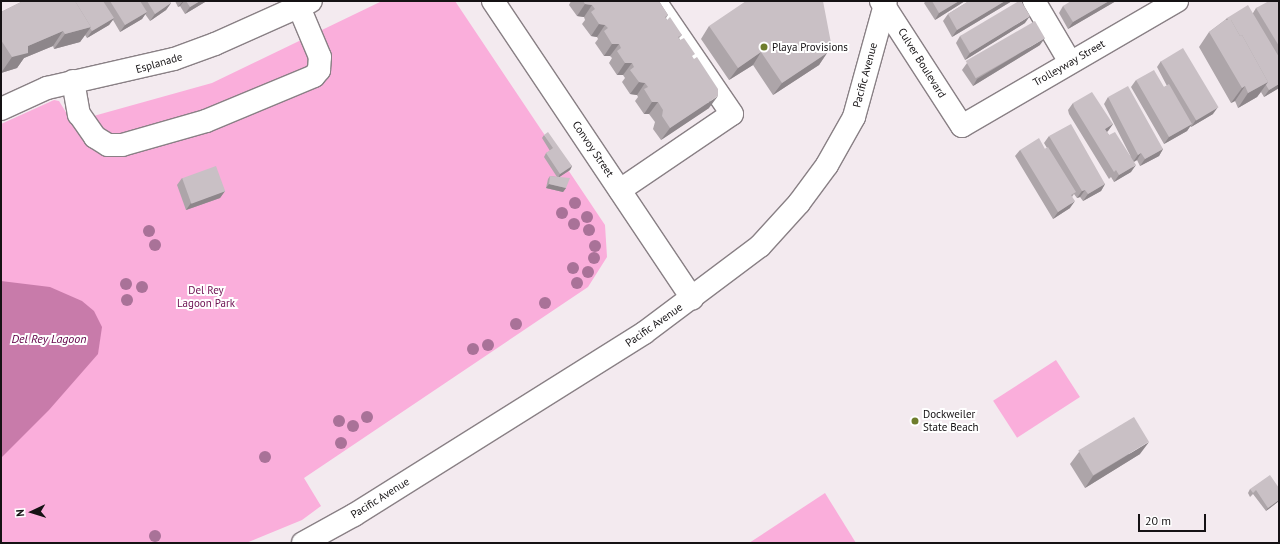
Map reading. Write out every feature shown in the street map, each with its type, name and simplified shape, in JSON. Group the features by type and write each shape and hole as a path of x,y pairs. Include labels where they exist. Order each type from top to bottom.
{"street":[{"name":"Convoy Street","path":"493,1 692,298"},
{"path":"620,190 732,114 655,1"},
{"path":"1034,1 1070,62"},
{"name":"Trolleyway Street","path":"962,126 1177,1"},
{"name":"Culver Boulevard","path":"884,2 962,126"},
{"name":"Pacific Avenue","path":"303,543 354,515 637,338 760,246 799,203 827,165 854,117 884,2"},
{"path":"74,81 79,114 95,137 108,145 122,144 206,121 314,76 318,70 320,57 305,4"},
{"name":"Esplanade","path":"1,109 47,88 74,81 126,72 174,59 215,44 305,4"}],"green space":[{"name":"Del Rey Lagoon Park","path":"382,1 455,1 605,225 607,257 588,287 304,478 321,506 302,520 246,543 1,543 1,124 54,100 59,101 72,122 212,83"},
{"path":"1056,360 1080,397 1017,438 993,401"},
{"path":"825,493 856,543 749,543"}],"water":[{"name":"Del Rey Lagoon","path":"1,281 50,287 82,301 94,311 102,327 98,354 49,410 1,458"}],"building":[{"path":"23,1 75,1 91,27 65,34 63,31 28,46 28,53 12,57 1,40 1,12"},
{"path":"75,1 103,1 114,18 92,31"},
{"path":"110,1 140,1 147,12 125,25"},
{"path":"147,1 169,1 171,3 155,14"},
{"path":"186,1 200,1 190,7"},
{"path":"583,1 659,1 668,15 665,17 667,20 670,17 682,35 678,37 680,40 684,38 695,54 692,56 694,59 697,57 718,89 718,96 670,128 662,116 663,110 658,102 652,102 644,89 648,87 645,83 639,82 630,70 634,67 632,63 625,63 617,51 621,48 619,44 612,44 604,31 608,28 605,25 599,24 591,12 595,9 592,5 585,4"},
{"name":"Playa Provisions","path":"746,1 823,1 831,43 826,44 827,53 782,83 761,52 738,68 709,26"},
{"path":"932,1 959,1 939,13"},
{"path":"969,1 1005,1 957,30 948,14"},
{"path":"1021,1 1030,16 970,53 960,36"},
{"path":"1071,1 1109,1 1073,22 1063,6"},
{"path":"1269,1 1278,1 1279,3 1279,46 1256,8"},
{"path":"1248,5 1279,57 1279,84 1269,90 1266,85 1268,82 1242,35 1240,36 1231,20 1228,20 1227,18"},
{"path":"1225,20 1231,20 1240,36 1242,35 1268,82 1248,93 1245,86 1242,88 1209,32"},
{"path":"1035,21 1045,38 976,78 966,61"},
{"path":"1183,48 1219,107 1196,121 1161,61"},
{"path":"1154,70 1164,87 1169,84 1192,124 1169,137 1136,80"},
{"path":"1128,86 1163,149 1145,159 1141,153 1138,155 1108,97"},
{"path":"1092,92 1113,124 1105,129 1109,135 1115,132 1136,165 1119,175 1116,170 1114,172 1074,107 1073,103"},
{"path":"1071,124 1105,184 1088,194 1085,190 1082,191 1049,136"},
{"path":"548,132 572,166 560,174 546,153 553,148 544,135"},
{"path":"1039,138 1045,149 1048,147 1076,192 1071,195 1075,201 1058,212 1020,150"},
{"path":"216,166 225,191 191,204 182,178"},
{"path":"550,176 570,178 566,188 549,184"},
{"path":"1134,417 1149,442 1093,475 1078,450"},
{"path":"1270,475 1279,488 1279,500 1268,508 1256,490 1253,493 1250,489"}],"place":[{"name":"Playa Provisions","path":"764,47"},
{"name":"Dockweiler State Beach","path":"915,421"}]}
